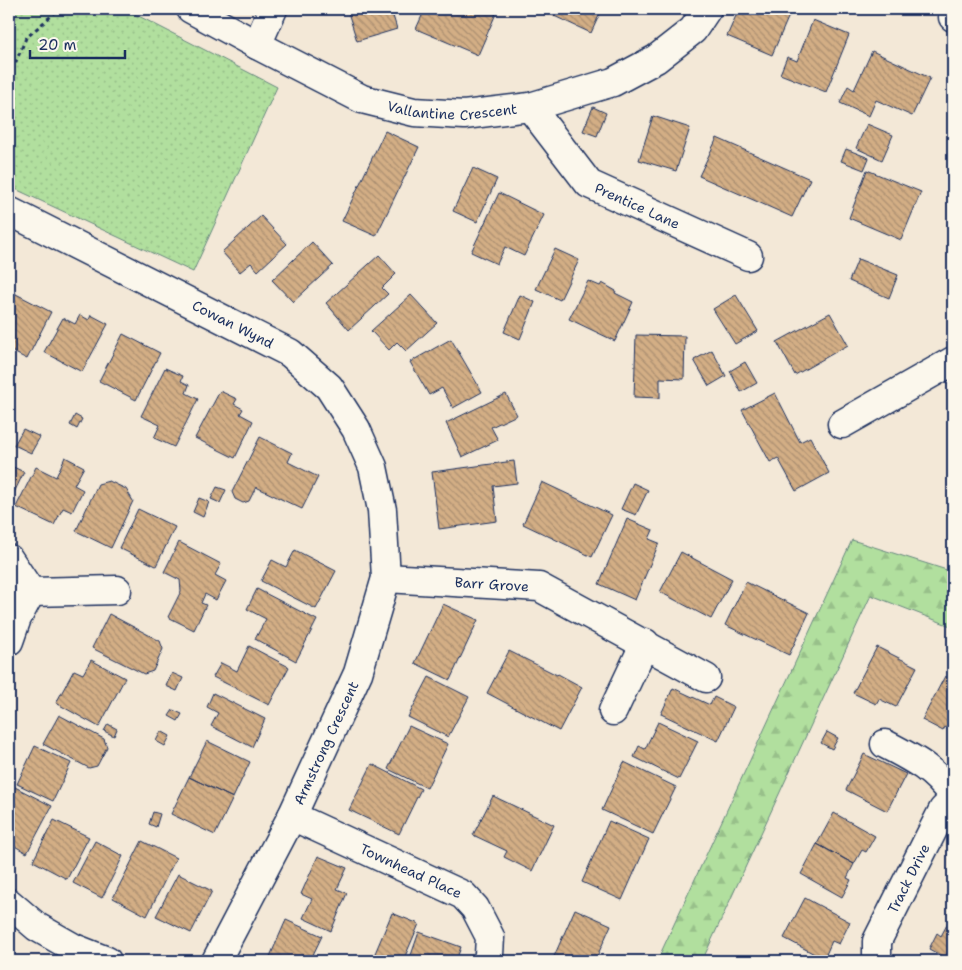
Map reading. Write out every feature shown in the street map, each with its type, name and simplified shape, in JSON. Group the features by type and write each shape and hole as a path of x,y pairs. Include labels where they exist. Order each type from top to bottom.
{"street":[{"name":"Vallantine Crescent","path":"191,9 362,99 414,112 464,115 530,107 613,82 656,59 693,30 707,9"},
{"path":"257,45 273,9"},
{"path":"953,9 953,18"},
{"name":"Prentice Lane","path":"530,107 589,184 748,256"},
{"name":"Cowan Wynd","path":"9,211 290,353 329,387 356,429 373,467 382,510"},
{"path":"842,424 953,361"},
{"name":"Armstrong Crescent","path":"216,961 292,816 358,673 386,578 382,510"},
{"path":"9,559 31,592"},
{"name":"Barr Grove","path":"386,578 539,587 645,643 706,678"},
{"path":"31,592 117,590"},
{"path":"9,641 17,618 31,592"},
{"path":"614,711 645,643"},
{"name":"Track Drive","path":"877,961 877,941 943,810 953,798 935,775 919,762 885,744"},
{"name":"Townhead Place","path":"292,816 463,895 475,908 490,937 487,961"},
{"path":"9,903 38,927 74,948 107,961"}],"path":[{"path":"9,78 26,38 60,9"}],"green space":[{"path":"9,9 125,9 277,87 193,272 9,186"},
{"path":"852,540 953,572 953,627 871,595 702,961 657,961"}],"building":[{"path":"347,9 391,9 397,29 357,41"},
{"path":"425,9 498,9 478,55 416,29"},
{"path":"554,9 602,9 591,33 552,15"},
{"path":"739,9 769,9 774,11 775,9 785,9 791,11 772,55 727,36"},
{"path":"813,20 849,35 826,92 780,74 787,57 797,61"},
{"path":"872,51 930,78 912,116 876,100 869,116 840,103 848,86 854,90"},
{"path":"593,107 606,113 597,136 583,131"},
{"path":"653,116 690,128 676,171 639,160"},
{"path":"867,124 893,135 882,160 856,148"},
{"path":"385,131 419,147 376,236 342,221"},
{"path":"717,138 810,179 792,217 699,176"},
{"path":"846,149 869,158 864,170 841,161"},
{"path":"473,168 497,179 477,222 453,211"},
{"path":"867,170 921,192 901,240 849,218"},
{"path":"499,193 544,215 524,256 505,247 497,264 471,252"},
{"path":"261,216 287,244 258,271 251,263 240,272 222,252"},
{"path":"312,242 333,265 293,302 272,280"},
{"path":"555,249 579,260 560,300 536,289"},
{"path":"379,255 396,274 382,288 388,294 349,330 326,303"},
{"path":"858,259 898,275 889,298 849,281"},
{"path":"588,281 600,286 602,283 616,291 615,293 633,302 615,341 569,319"},
{"path":"14,293 51,312 27,359 9,350 9,303"},
{"path":"411,295 437,323 406,351 397,342 389,350 371,331"},
{"path":"520,295 535,302 520,339 504,332"},
{"path":"736,295 758,331 735,344 713,309"},
{"path":"830,313 848,345 795,375 777,342"},
{"path":"80,315 89,320 91,315 108,324 82,372 44,352 63,318 75,324"},
{"path":"123,334 160,353 136,400 99,381"},
{"path":"636,335 685,336 684,379 660,378 660,398 634,397"},
{"path":"451,339 482,392 453,408 442,388 429,395 410,362"},
{"path":"712,350 726,376 709,386 694,360"},
{"path":"745,362 757,383 741,392 730,371"},
{"path":"165,368 183,376 181,381 189,385 186,393 198,399 174,447 154,438 160,425 141,416"},
{"path":"220,391 237,399 234,404 243,409 240,414 253,421 235,458 195,438"},
{"path":"775,393 800,442 810,437 829,473 796,491 778,458 770,462 742,410"},
{"path":"506,394 517,415 491,427 498,440 462,457 446,423"},
{"path":"75,415 82,419 77,429 70,425"},
{"path":"23,429 40,437 31,453 14,445"},
{"path":"260,437 292,453 288,462 318,477 302,509 256,487 249,501 243,503 235,499 232,492"},
{"path":"65,457 84,467 74,485 83,490 72,512 63,508 54,525 16,507 36,467 56,477"},
{"path":"514,461 517,483 493,486 497,521 439,529 432,472"},
{"path":"9,465 24,472 9,503"},
{"path":"109,481 126,489 133,501 111,548 76,531 98,484"},
{"path":"542,482 612,515 592,557 523,524"},
{"path":"633,483 648,490 636,515 621,509"},
{"path":"217,487 226,490 220,503 211,499"},
{"path":"199,498 209,502 203,517 193,512"},
{"path":"138,509 175,527 156,566 119,548"},
{"path":"627,519 653,530 649,539 659,543 635,600 599,584"},
{"path":"179,542 221,564 215,575 226,581 216,600 205,594 201,603 206,605 194,630 168,617 181,591 180,580 164,572"},
{"path":"295,550 336,571 316,609 261,581 272,560 286,567"},
{"path":"681,552 732,579 711,619 660,592"},
{"path":"746,582 809,613 789,655 725,625"},
{"path":"257,589 317,620 296,661 255,639 266,619 247,609"},
{"path":"443,604 478,620 450,680 415,663"},
{"path":"109,614 160,641 163,649 153,671 144,674 92,648"},
{"path":"249,646 289,667 269,705 213,677 221,663 237,671"},
{"path":"877,647 917,667 896,707 879,699 876,704 853,693"},
{"path":"509,651 582,687 559,731 487,693"},
{"path":"91,660 125,678 99,727 56,703 74,670 83,674"},
{"path":"172,673 183,678 177,691 166,686"},
{"path":"945,676 953,680 953,731 945,727 943,731 922,720"},
{"path":"429,677 469,697 448,737 408,717"},
{"path":"673,688 710,705 714,697 734,707 718,741 661,714"},
{"path":"213,693 265,719 252,747 211,726 218,713 207,707"},
{"path":"173,710 182,714 178,721 169,716"},
{"path":"59,715 104,739 107,747 97,766 89,768 43,744"},
{"path":"658,722 698,741 679,779 634,757 639,746 645,749"},
{"path":"108,724 117,729 114,736 104,731"},
{"path":"409,726 448,744 427,788 388,769"},
{"path":"161,731 170,736 165,746 156,741"},
{"path":"827,732 838,738 832,749 821,743"},
{"path":"207,741 250,762 233,798 189,777"},
{"path":"35,746 71,763 53,801 17,784"},
{"path":"864,754 906,774 887,811 846,790"},
{"path":"624,762 676,787 653,834 602,810"},
{"path":"372,764 421,789 399,834 349,810"},
{"path":"189,777 233,798 215,835 171,814"},
{"path":"13,786 52,806 27,853 9,843 9,794"},
{"path":"493,796 554,825 532,871 504,857 507,851 473,835"},
{"path":"153,812 160,814 156,827 149,824"},
{"path":"834,813 875,836 866,852 862,850 854,864 817,844"},
{"path":"54,820 89,837 67,879 33,861"},
{"path":"609,821 649,839 622,900 582,882"},
{"path":"95,841 123,856 102,898 73,883"},
{"path":"142,841 176,858 147,916 113,898"},
{"path":"817,844 854,864 847,878 851,880 842,897 801,874"},
{"path":"318,856 347,868 337,889 347,893 331,931 303,918 312,899 301,894"},
{"path":"178,874 212,891 191,933 156,916"},
{"path":"805,898 850,922 839,944 832,941 824,959 784,938"},
{"path":"575,909 611,925 595,961 552,961"},
{"path":"392,913 419,924 403,961 380,961 373,958"},
{"path":"286,920 322,936 310,961 268,961"},
{"path":"949,921 953,924 953,961 929,949 937,933 941,936"},
{"path":"419,932 461,947 456,961 409,961"}]}
